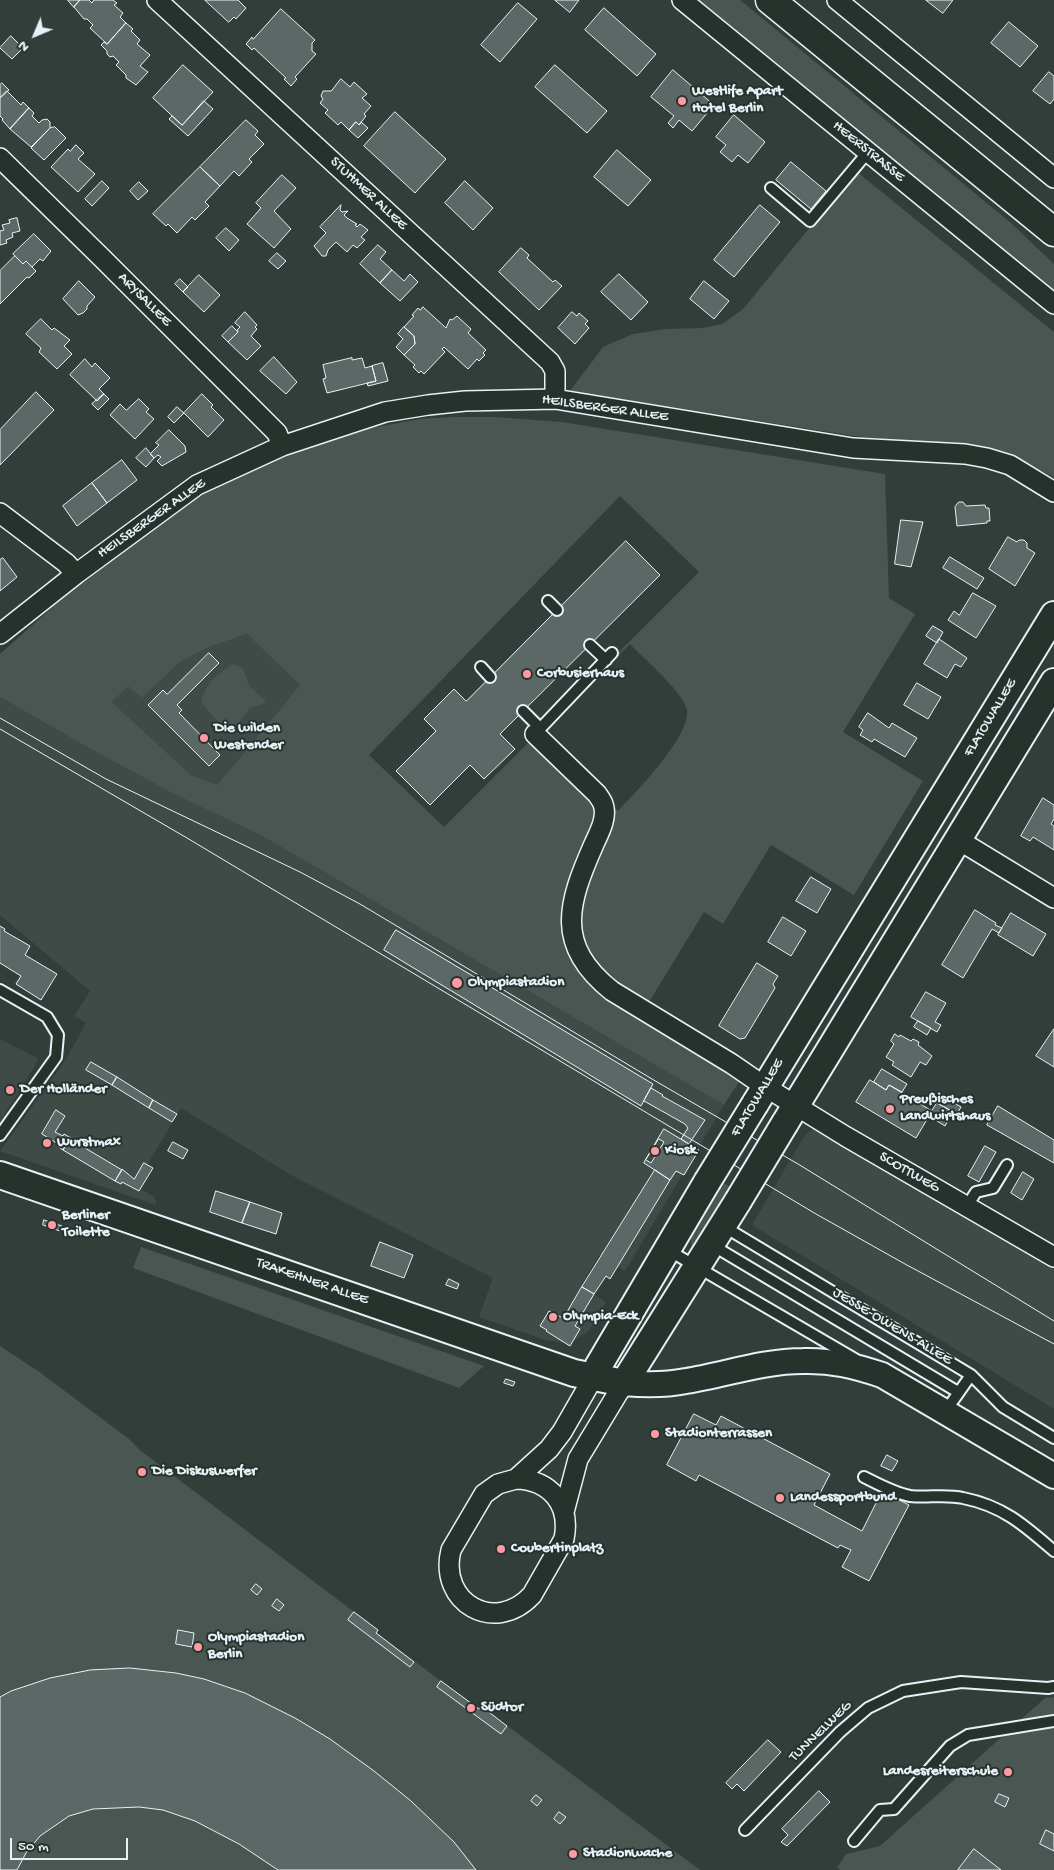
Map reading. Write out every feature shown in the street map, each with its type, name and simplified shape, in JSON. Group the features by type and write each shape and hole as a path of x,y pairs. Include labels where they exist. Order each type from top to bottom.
{"main road":[{"path":"770,0 1054,232"},
{"name":"FLATOWALLEE","path":"593,1378 707,1182 1054,614"},
{"path":"624,1384 738,1201 1054,682"},
{"path":"928,822 957,840"},
{"name":"TRAKEHNER ALLEE","path":"0,1175 574,1373 624,1384"}],"street":[{"name":"STUHMER ALLEE","path":"157,0 550,362 556,371 555,399"},
{"name":"HEERSTRASSE","path":"682,0 1054,304"},
{"path":"837,0 1054,178"},
{"name":"ARYSALLEE","path":"0,158 277,433 282,446"},
{"name":"HEILSBERGER ALLEE","path":"0,634 76,574 197,485 282,446 394,411 465,400 555,399 853,448 965,454 988,458 1010,465 1054,492"},
{"path":"0,513 66,563 76,574"},
{"name":"SCOTTWEG","path":"538,731 597,794 603,804 602,829 577,885 570,914 572,934 586,966 600,982 732,1064 760,1095 790,1114 967,1206 1054,1257"},
{"path":"957,840 1054,898"},
{"path":"564,1512 578,1459 624,1384 684,1382 774,1364 802,1361 856,1366 882,1375 1054,1476"},
{"path":"516,1479 549,1449 562,1432 593,1378"},
{"path":"516,1479 534,1481 556,1496 564,1512 566,1530 561,1547 526,1601 511,1610 494,1613 477,1610 457,1593 449,1577 448,1561 450,1550 484,1494 498,1484 516,1479"}],"lane":[{"path":"771,188 810,221 868,152"},
{"path":"548,601 557,610"},
{"path":"523,711 538,731 609,656 590,645"},
{"path":"481,667 490,677"},
{"path":"0,990 47,1017 58,1035 56,1057 0,1135"},
{"path":"967,1206 976,1192 993,1188 1007,1165"},
{"path":"717,1235 958,1392"},
{"name":"JESSE-OWENS-ALLEE","path":"717,1235 971,1375 1003,1407 1054,1438"},
{"path":"668,1250 882,1375"},
{"path":"945,1412 971,1375"},
{"path":"864,1477 888,1489 908,1495 962,1497 994,1507 1011,1515 1054,1551"},
{"name":"TUNNELWEG","path":"745,1830 840,1732 868,1708 902,1691 961,1682 1054,1687"},
{"path":"854,1840 880,1810 894,1809 950,1746 968,1735 1054,1721"}],"shaded area":[{"path":"692,0 740,0 1011,223 1054,264 1054,296"},
{"path":"856,171 1054,332 1054,477 1015,458 983,448 854,436 570,391 603,347 633,334 666,329 703,328 722,324 743,309"},
{"path":"496,417 562,422 885,474 889,598 915,614 843,732 923,781 854,895 771,845 723,924 704,912 649,1002 751,1063 724,1105 264,837 172,793 0,697 0,654 54,606 198,492 295,451 372,428 420,419","holes":["620,496 699,572 444,827 369,755","247,634 300,685 217,785 191,775 112,702 128,686 142,698 180,662 207,648","630,644 669,683 686,707 687,718 673,746 650,777 618,811 542,734"]},
{"name":"Die wilden Westender","path":"248,634 300,685 217,785 191,775 112,702 128,685 142,698 180,662 207,648"},
{"path":"231,665 237,665 243,669 249,686 266,701 263,704 250,707 230,736 201,702 212,680"},
{"path":"0,697 172,793 264,837 724,1105 625,1271 599,1255 581,1286 606,1302 589,1331 573,1341 570,1346 565,1343 545,1340 479,1317 493,1278 293,1176 181,1108 147,1165 153,1168 140,1189 153,1196 156,1201 155,1205 0,1151 65,1061 86,1023 74,1016 90,991 0,915"},
{"name":"Der Holländer","path":"0,1039 39,1059 0,1122"},
{"path":"817,1126 1054,1269 1054,1409 752,1225 805,1135"},
{"path":"722,1182 732,1188 694,1249 691,1248 691,1232"},
{"path":"141,1247 484,1366 459,1388 133,1268"},
{"name":"Olympiastadion Berlin","path":"0,1346 38,1371 129,1439 141,1451 378,1630 377,1633 478,1709 481,1706 700,1870 0,1870"},
{"name":"Landesreiterschule","path":"1054,1697 1054,1870 840,1870 837,1868 846,1854 880,1846 1045,1698"}],"building":[{"path":"68,0 80,0 74,7"},
{"path":"80,0 89,0 92,3 94,0 113,0 117,3 114,5 123,13 120,17 126,23 107,44 90,28 93,25 87,19 84,19 74,7"},
{"path":"205,0 238,0 246,8 236,19 234,17 229,22"},
{"path":"555,0 579,0 570,12"},
{"path":"926,0 953,0 943,13"},
{"path":"518,3 537,19 500,62 481,45"},
{"path":"604,8 656,54 637,76 585,30"},
{"path":"281,9 315,40 312,43 312,51 316,54 295,77 297,79 291,86 284,79 286,78 254,48 252,50 246,44"},
{"path":"1009,22 1038,46 1020,67 991,43"},
{"path":"126,23 133,29 131,31 140,40 137,44 150,55 140,66 148,72 136,85 126,78 126,75 116,65 119,62 113,56 110,57 101,45 104,42 107,44"},
{"path":"11,36 23,48 12,59 0,48"},
{"path":"183,65 213,92 182,125 153,98"},
{"path":"555,65 607,111 587,133 535,87"},
{"name":"Westlife Apart Hotel Berlin","path":"673,70 714,105 692,131 679,120 673,128 668,123 674,116 651,97"},
{"path":"1049,72 1054,76 1054,99 1050,104 1033,91"},
{"path":"341,79 350,87 354,82 367,94 362,98 371,106 364,114 366,116 359,125 356,122 349,130 341,122 338,125 325,113 328,110 320,103 323,99 321,96 323,91 331,91"},
{"path":"2,83 9,90 0,98 0,85"},
{"path":"7,91 21,105 23,102 29,108 10,129 0,116 0,98"},
{"path":"204,101 213,109 188,136 169,119 172,116 182,125"},
{"path":"29,108 34,113 32,116 39,123 47,119 50,122 50,128 31,147 10,129"},
{"path":"395,112 446,159 415,193 364,146"},
{"path":"734,115 765,142 748,163 738,155 732,162 720,152 726,145 716,137"},
{"path":"246,120 258,131 255,135 264,144 249,159 252,162 239,176 234,171 220,186 200,167"},
{"path":"356,122 359,125 361,122 368,128 358,138 349,130"},
{"path":"55,127 66,138 44,160 31,148 50,128"},
{"path":"76,145 84,153 78,159 95,174 78,192 51,167 68,149 70,151"},
{"path":"617,150 651,180 628,206 594,177"},
{"path":"791,162 826,191 811,209 776,180"},
{"path":"200,167 220,186 205,202 209,206 195,220 192,217 177,233 153,214"},
{"path":"282,175 296,188 274,211 291,229 274,248 247,224 261,208 256,203"},
{"path":"102,181 109,188 92,206 85,199"},
{"path":"465,181 493,208 473,230 445,203"},
{"path":"139,182 148,191 138,200 130,191"},
{"path":"341,205 340,210 342,212 348,211 344,215 347,218 357,224 355,225 357,227 360,224 368,230 361,237 365,240 357,248 353,245 347,252 336,242 328,250 326,256 322,256 314,246 326,233 320,227"},
{"path":"760,205 780,222 734,277 714,260"},
{"path":"17,218 20,231 12,233 13,237 6,240 7,243 0,245 0,231 4,230 2,225 10,223 9,220"},
{"path":"226,228 239,240 229,251 216,238"},
{"path":"34,234 51,251 43,261 40,259 32,267 26,261 23,264 13,254"},
{"path":"378,245 386,252 380,259 392,270 380,283 360,264"},
{"path":"521,248 529,255 527,258 553,282 555,280 562,286 539,310 499,272"},
{"path":"277,253 286,261 278,269 269,261"},
{"path":"15,256 23,264 26,261 36,271 29,278 27,277 0,304 0,271"},
{"path":"392,270 404,281 410,274 418,282 400,301 380,283"},
{"path":"619,274 648,302 631,320 601,292"},
{"path":"199,275 220,295 204,312 183,292"},
{"path":"180,279 188,287 183,292 175,284"},
{"path":"79,281 95,297 87,306 87,309 78,315 63,299"},
{"path":"704,281 729,301 714,319 690,299"},
{"path":"423,307 446,328 450,319 452,320 457,316 471,329 468,333 486,350 483,353 485,355 479,361 477,359 468,369 444,347 442,349 445,352 424,374 421,371 419,373 413,367 415,365 404,355 415,344 414,336 404,327 414,316 412,315 418,308 420,310"},
{"path":"245,312 257,325 255,327 257,329 251,336 261,346 247,360 228,342 238,332 237,330 240,327 235,323"},
{"path":"572,312 577,316 579,313 588,321 585,324 589,328 575,344 558,328"},
{"path":"41,319 52,330 54,328 70,340 64,346 72,354 57,369 39,352 41,348 26,334"},
{"path":"232,326 238,332 228,342 222,336"},
{"path":"404,327 414,336 415,344 404,355 396,347 403,339 398,334"},
{"path":"274,357 297,382 286,394 260,371"},
{"path":"352,358 352,360 362,358 365,368 372,366 376,381 327,393 323,379 326,378 323,365"},
{"path":"85,359 92,367 95,363 110,378 99,389 104,394 97,401 70,375"},
{"path":"383,363 388,381 368,386 367,383 376,381 372,366"},
{"path":"36,392 54,410 0,465 0,430"},
{"path":"104,394 109,399 98,410 92,404"},
{"path":"202,394 213,405 211,407 224,420 208,437 184,413"},
{"path":"139,399 149,409 146,412 154,419 135,439 110,415 120,404 126,410"},
{"path":"177,407 184,413 174,423 168,417"},
{"path":"169,430 185,446 186,452 162,466 157,461 161,457 158,455 154,458 150,454 159,445 156,443"},
{"path":"146,448 154,458 146,467 136,458"},
{"path":"122,460 137,480 107,503 92,483"},
{"path":"92,483 107,503 77,526 63,506"},
{"path":"959,502 963,502 966,506 985,505 986,508 989,508 990,521 987,521 987,523 957,526 955,507"},
{"path":"901,520 923,522 911,567 895,564"},
{"path":"1008,537 1017,542 1024,540 1027,543 1027,548 1035,553 1015,586 989,569"},
{"name":"Corbusierhaus","path":"626,541 660,575 500,734 515,749 484,779 470,765 430,805 396,771 436,731 424,719 454,689 466,701"},
{"path":"950,557 984,578 977,589 943,568"},
{"path":"3,558 17,577 0,591 0,560"},
{"path":"973,593 996,606 976,638 948,620 954,611 959,615"},
{"path":"933,626 943,632 937,643 926,636"},
{"path":"939,639 967,658 961,667 955,664 947,678 924,664"},
{"path":"209,653 219,663 177,705 182,710 179,713 220,755 209,766 148,705 163,690 167,694"},
{"path":"917,683 941,697 928,719 904,705"},
{"path":"868,713 889,728 892,723 917,738 905,757 874,739 872,742 860,735 863,730 859,727"},
{"path":"1043,798 1054,805 1054,819 1051,824 1054,826 1054,850 1033,837 1030,841 1021,836"},
{"path":"811,877 831,889 817,913 796,901"},
{"path":"975,910 1002,928 999,933 992,929 963,978 942,965"},
{"path":"1011,913 1046,934 1033,956 998,935"},
{"path":"783,917 806,931 791,956 768,942"},
{"path":"0,926 5,929 4,931 30,946 25,955 57,974 41,1000 16,984 21,976 0,963"},
{"path":"396,930 653,1084 641,1106 384,950"},
{"path":"757,963 778,976 773,984 775,988 745,1038 740,1039 719,1026"},
{"path":"926,992 946,1003 935,1022 941,1025 937,1032 911,1017"},
{"path":"918,1021 931,1028 927,1035 914,1027"},
{"path":"1054,1029 1054,1067 1036,1056"},
{"path":"895,1034 911,1041 913,1039 919,1042 918,1045 932,1056 926,1065 920,1062 911,1077 892,1065 894,1062 886,1057 894,1044 891,1041"},
{"path":"91,1062 117,1077 112,1085 86,1070"},
{"path":"882,1069 907,1084 902,1092 889,1085 886,1090 874,1082"},
{"path":"117,1077 153,1100 149,1108 112,1085"},
{"path":"870,1080 886,1090 889,1085 932,1111 916,1138 856,1102"},
{"path":"651,1088 705,1120 689,1144 681,1139 688,1128 685,1124 644,1101"},
{"path":"943,1096 961,1107 957,1114 939,1104"},
{"path":"153,1100 177,1114 172,1122 149,1108"},
{"path":"937,1103 953,1112 945,1126 929,1116"},
{"path":"998,1106 1054,1140 1054,1163 987,1125"},
{"path":"56,1110 65,1116 55,1132 71,1138 63,1150 57,1146 58,1144 42,1134"},
{"path":"664,1129 699,1150 684,1175 676,1171 670,1180 644,1163"},
{"path":"70,1139 122,1170 115,1181 63,1150"},
{"name":"Kiosk","path":"659,1139 664,1142 651,1163 646,1160"},
{"path":"173,1142 188,1150 183,1159 168,1151"},
{"path":"985,1146 996,1152 979,1182 968,1176"},
{"path":"144,1163 153,1168 139,1191 122,1182 121,1184 115,1181 122,1169 134,1179"},
{"path":"655,1170 670,1180 610,1279 606,1276 594,1294 582,1287"},
{"path":"1023,1172 1034,1179 1022,1200 1011,1193"},
{"path":"216,1191 250,1202 242,1223 210,1212"},
{"path":"250,1202 282,1213 276,1234 242,1223"},
{"name":"Berliner Toilette","path":"44,1220 62,1226 60,1231 43,1225"},
{"path":"380,1242 413,1255 404,1278 371,1266"},
{"path":"449,1279 459,1284 457,1289 446,1285"},
{"name":"Olympia-Eck","path":"582,1287 594,1294 575,1326 580,1329 570,1346 540,1326 549,1311 563,1318"},
{"path":"506,1379 515,1382 513,1386 504,1383"},
{"name":"Landessportbund","path":"694,1414 716,1425 721,1416 830,1474 814,1505 862,1531 882,1491 909,1505 869,1581 842,1567 851,1550 840,1545 838,1548 699,1475 696,1481 667,1465"},
{"path":"887,1455 898,1461 892,1471 881,1466"},
{"path":"256,1584 262,1589 257,1595 251,1590"},
{"path":"277,1599 284,1605 279,1611 272,1606"},
{"path":"354,1612 378,1630 376,1633 414,1662 410,1667 348,1620"},
{"path":"178,1630 194,1633 192,1647 176,1644"},
{"path":"130,1668 176,1673 204,1679 245,1693 295,1718 330,1739 411,1801 454,1842 476,1870 278,1870 239,1844 195,1821 163,1810 139,1807 93,1809 69,1816 40,1836 26,1853 17,1870 0,1870 0,1697 11,1691 50,1678 90,1670"},
{"name":"Südtor","path":"441,1681 479,1709 481,1706 507,1726 501,1734 437,1687"},
{"path":"768,1740 781,1752 744,1791 737,1784 732,1789 726,1783"},
{"path":"819,1791 830,1802 787,1846 781,1842 788,1835 782,1829"},
{"path":"999,1794 1009,1798 1005,1807 995,1802"},
{"path":"536,1795 542,1800 537,1806 531,1801"},
{"path":"559,1812 566,1817 560,1824 554,1819"},
{"path":"1046,1830 1054,1834 1054,1851 1040,1844"},
{"path":"974,1849 1001,1870 958,1870"}],"tram line":[{"path":"0,718 106,779 300,872 360,904 798,1164 1054,1321"},
{"path":"0,729 187,838 816,1214 1054,1344"}],"place":[{"name":"Westlife Apart Hotel Berlin","path":"682,101"},
{"name":"Corbusierhaus","path":"527,674"},
{"name":"Die wilden Westender","path":"204,738"},
{"name":"Olympiastadion","path":"457,983"},
{"name":"Der Holländer","path":"10,1090"},
{"name":"Preußisches Landwirtshaus","path":"890,1109"},
{"name":"Wurstmax","path":"47,1143"},
{"name":"Kiosk","path":"655,1151"},
{"name":"Berliner Toilette","path":"52,1225"},
{"name":"Olympia-Eck","path":"553,1317"},
{"name":"Stadionterrassen","path":"655,1434"},
{"name":"Die Diskuswerfer","path":"142,1472"},
{"name":"Landessportbund","path":"780,1498"},
{"name":"Coubertinplatz","path":"501,1549"},
{"name":"Olympiastadion Berlin","path":"198,1647"},
{"name":"Südtor","path":"471,1708"},
{"name":"Landesreiterschule","path":"1008,1772"},
{"name":"Stadionwache","path":"573,1854"}]}
